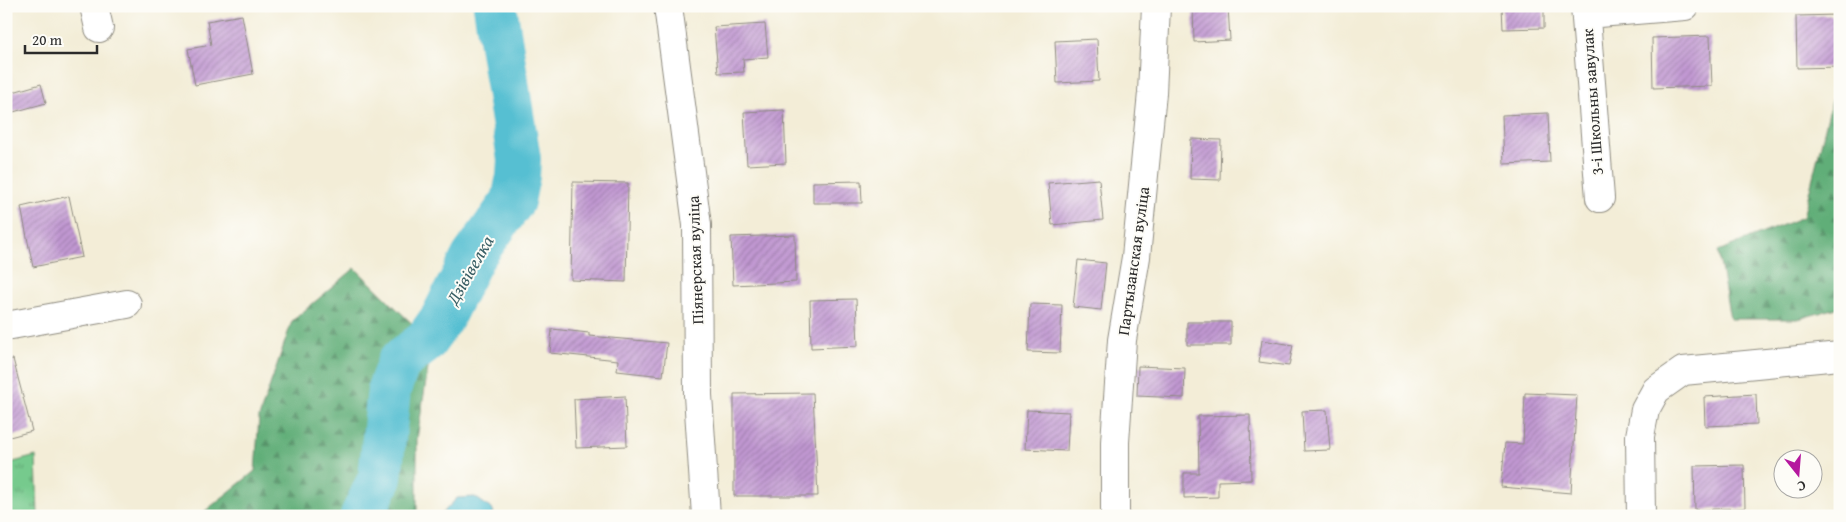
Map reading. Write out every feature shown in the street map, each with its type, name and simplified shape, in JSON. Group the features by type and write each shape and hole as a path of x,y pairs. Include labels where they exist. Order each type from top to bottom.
{"street":[{"name":"Піянерская вуліца","path":"668,6 697,225 698,394 706,516"},
{"name":"Партызанская вуліца","path":"1114,516 1115,442 1122,340 1136,257 1152,93 1156,6"},
{"path":"1585,10 1685,6"},
{"name":"3-і Школьны завулак","path":"1585,10 1600,198"},
{"path":"6,326 126,304"},
{"path":"1641,516 1640,436 1645,410 1656,390 1683,371 1840,356"}],"green space":[{"path":"1840,98 1840,307 1798,319 1730,319 1718,251 1803,217 1832,100"},
{"path":"355,268 432,343 417,439 417,516 199,516 255,471 259,417 292,321"},
{"path":"36,456 38,516 6,516 6,464"}],"water":[{"path":"525,127 535,135 537,152 524,194 513,201 502,197 505,169 510,151"},
{"path":"475,497 493,510 494,516 440,516 457,498"}],"building":[{"path":"1193,6 1228,6 1230,40 1194,42"},
{"path":"1502,6 1544,6 1544,28 1503,29"},
{"path":"242,15 253,74 195,85 188,49 211,45 207,21"},
{"path":"1840,15 1840,67 1797,68 1796,16"},
{"path":"765,24 768,57 743,59 744,72 718,73 714,27"},
{"path":"1710,36 1712,86 1653,88 1652,38"},
{"path":"1097,39 1099,81 1057,83 1055,41"},
{"path":"41,84 46,103 6,114 6,94"},
{"path":"784,110 786,163 747,165 744,112"},
{"path":"1548,113 1550,162 1504,164 1502,115"},
{"path":"1191,139 1221,140 1220,180 1190,179"},
{"path":"1099,179 1103,220 1052,225 1048,183"},
{"path":"861,181 862,203 813,203 813,182"},
{"path":"573,182 628,183 626,282 571,280"},
{"path":"69,196 82,257 33,267 21,207"},
{"path":"795,235 796,282 733,285 731,237"},
{"path":"1078,260 1106,263 1101,310 1073,307"},
{"path":"856,299 858,346 811,348 810,300"},
{"path":"1030,304 1062,305 1060,353 1028,352"},
{"path":"1187,322 1231,322 1231,345 1187,345"},
{"path":"552,329 589,333 589,336 667,343 663,376 617,371 618,360 550,353"},
{"path":"1262,340 1293,345 1289,366 1259,362"},
{"path":"13,359 32,431 6,438 6,360"},
{"path":"1138,366 1185,368 1184,398 1137,396"},
{"path":"813,393 818,496 734,496 734,394"},
{"path":"1525,393 1577,395 1571,493 1501,487 1505,443 1523,444"},
{"path":"1756,394 1757,424 1705,426 1704,397"},
{"path":"625,396 627,446 576,448 574,399"},
{"path":"1027,410 1069,412 1067,451 1025,449"},
{"path":"1327,410 1330,450 1304,451 1302,411"},
{"path":"1250,415 1251,480 1218,481 1218,497 1184,498 1184,473 1199,473 1198,416"},
{"path":"1744,465 1745,508 1695,510 1694,466"}],"waterway":[{"name":"Дзівівелка","path":"362,516 380,478 389,389 399,362 425,342 442,318 473,257 513,201 519,159 495,6"}]}
